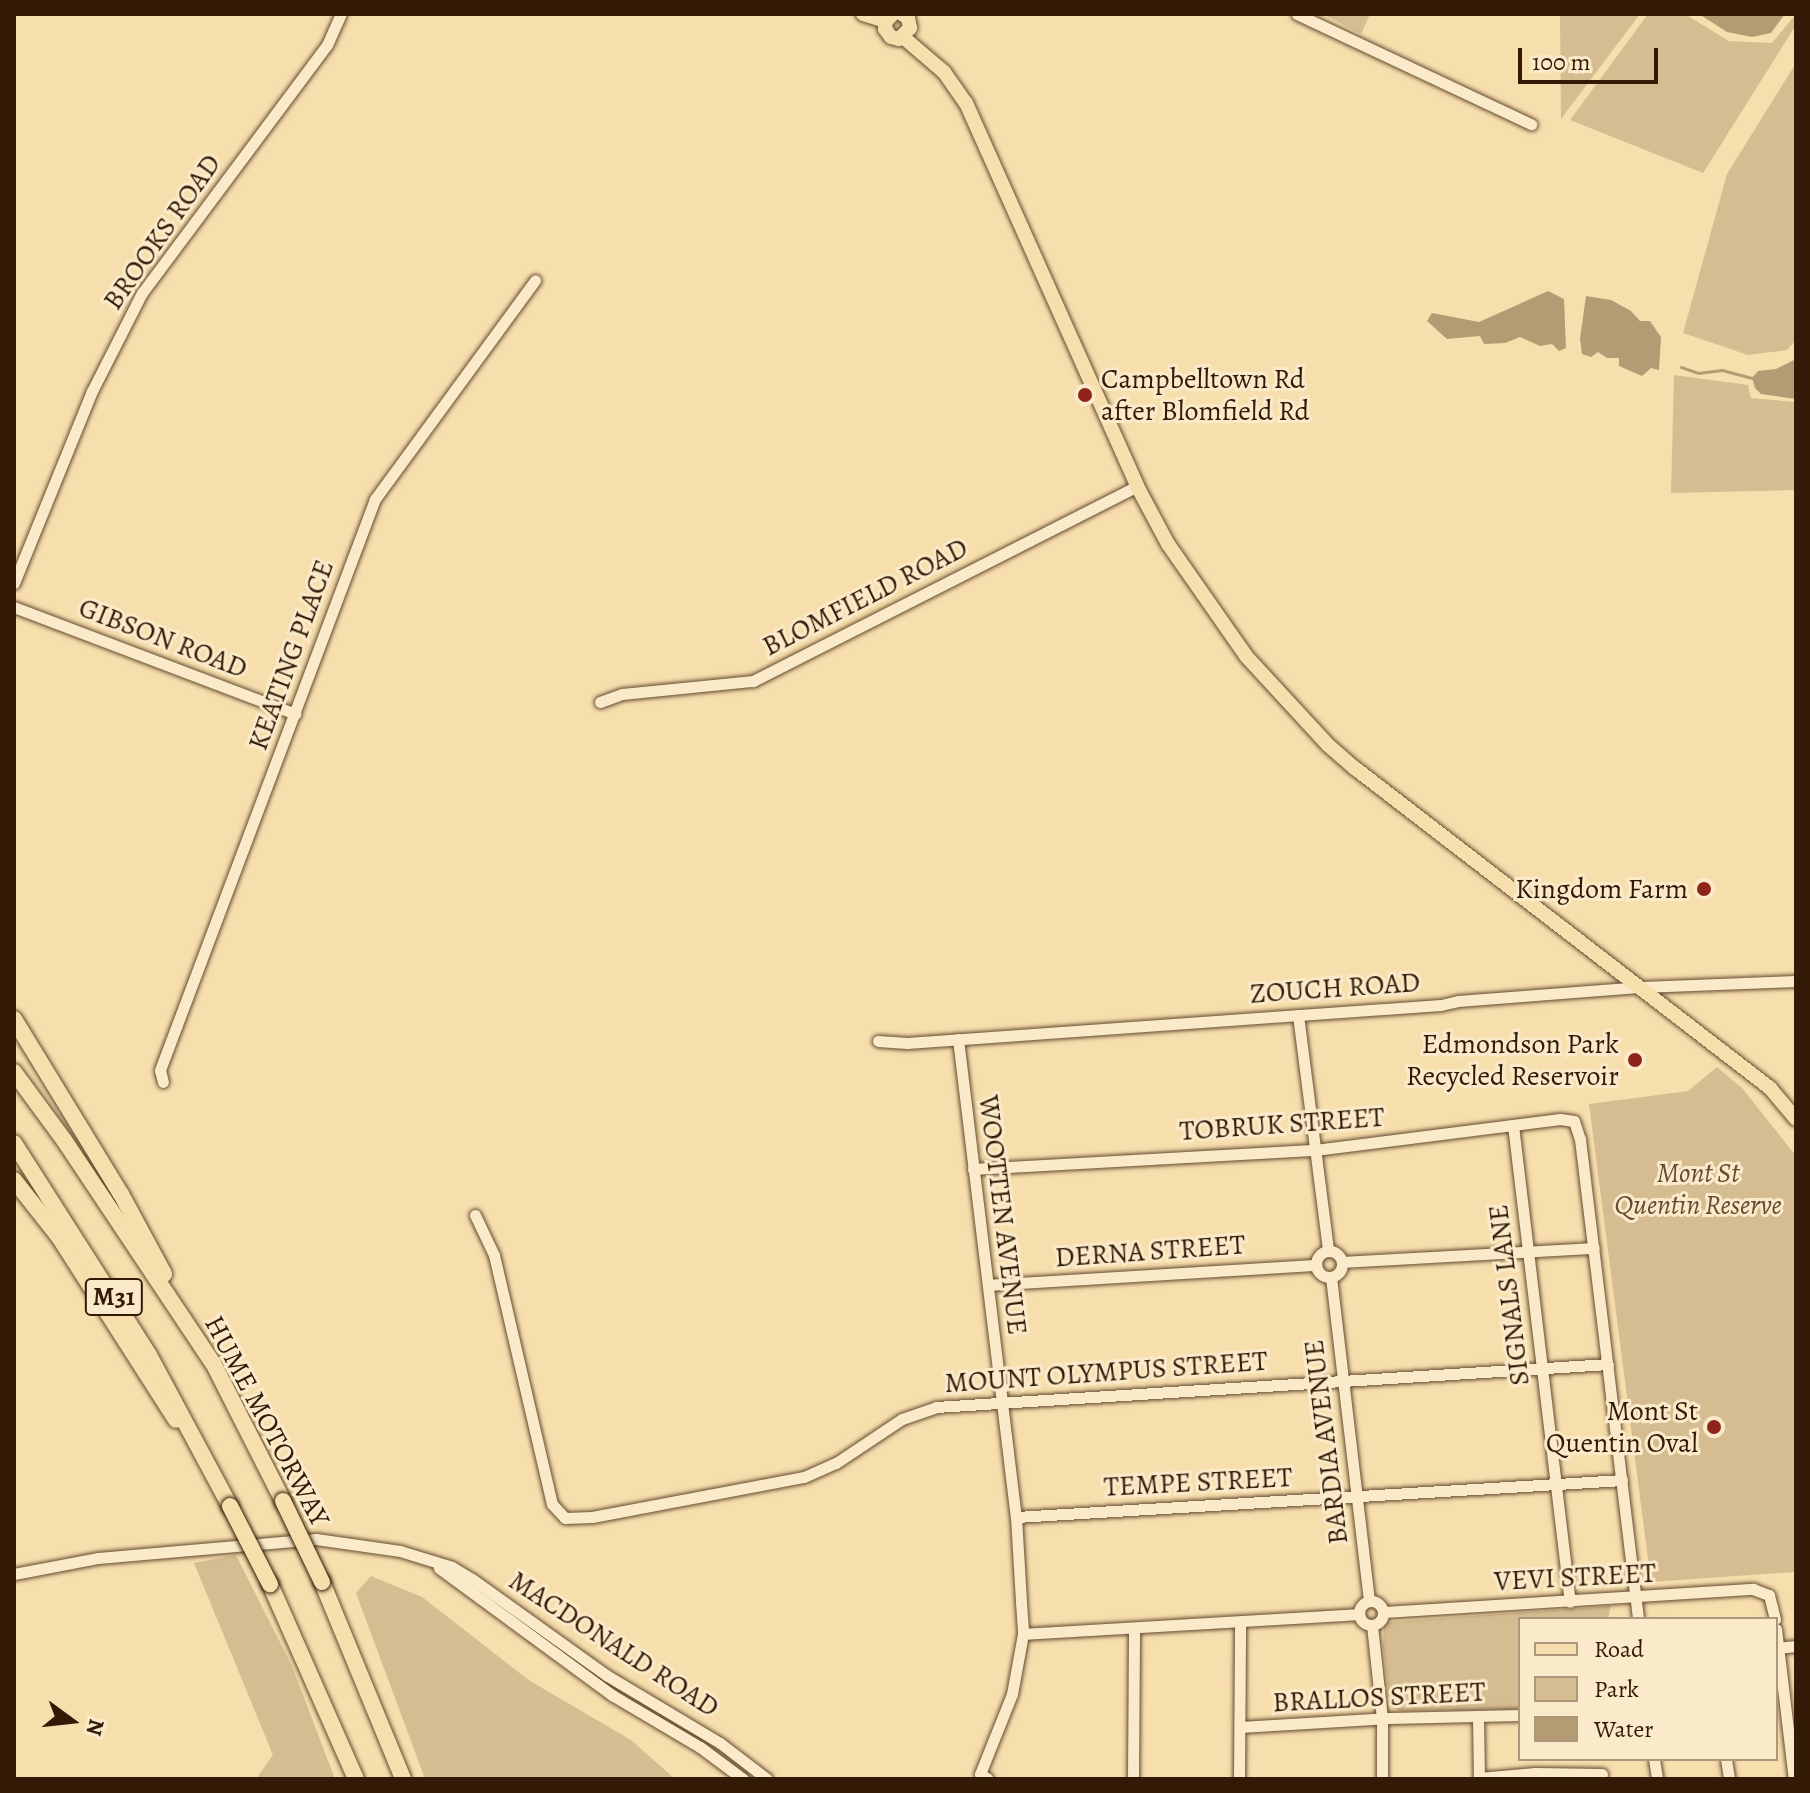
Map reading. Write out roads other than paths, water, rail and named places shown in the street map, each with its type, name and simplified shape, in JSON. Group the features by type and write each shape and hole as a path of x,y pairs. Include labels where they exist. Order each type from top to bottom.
{"highway":[{"path":"14,1019 121,1194 213,1363"},
{"name":"HUME MOTORWAY","path":"14,1072 64,1140 213,1363 322,1582 403,1779"},
{"name":"M31","path":"14,1143 90,1257 205,1456 270,1584 356,1779"},
{"path":"14,1180 59,1237 163,1404 205,1456"}],"main road":[{"path":"863,14 890,17 887,33 895,39 903,37 910,28 910,16"},
{"path":"903,37 944,72 976,121 1137,486 1168,544 1219,623 1328,745 1770,1088 1796,1119"}],"street":[{"name":"BROOKS ROAD","path":"14,583 92,391 142,293 327,45 341,14"},
{"path":"1297,14 1531,124"},
{"name":"KEATING PLACE","path":"163,1082 160,1070 375,499 535,280"},
{"name":"BLOMFIELD ROAD","path":"600,702 622,694 753,681 1137,486"},
{"name":"GIBSON ROAD","path":"14,607 295,714"},
{"path":"1599,990 1609,981 1610,964"},
{"name":"ZOUCH ROAD","path":"878,1041 958,1039 1298,1015 1641,987 1796,981"},
{"path":"1298,1015 1328,1250"},
{"name":"WOOTTEN AVENUE","path":"958,1039 1016,1517 1023,1634 1009,1704 984,1776"},
{"name":"TOBRUK STREET","path":"973,1169 1315,1150 1567,1119 1574,1121 1580,1139 1594,1248"},
{"name":"SIGNALS LANE","path":"1513,1125 1570,1602"},
{"name":"MOUNT OLYMPUS STREET","path":"475,1215 494,1255 552,1504 565,1518 592,1517 804,1477 836,1463 916,1412 936,1407 1608,1364"},
{"path":"1342,1262 1594,1248 1638,1617"},
{"path":"1328,1250 1336,1252 1342,1262 1339,1273 1331,1277 1319,1273 1316,1265 1320,1254 1328,1250"},
{"name":"DERNA STREET","path":"988,1285 1316,1265"},
{"name":"BARDIA AVENUE","path":"1331,1277 1369,1601"},
{"name":"TEMPE STREET","path":"1016,1517 1622,1480"},
{"name":"MACDONALD ROAD","path":"14,1574 98,1558 316,1539 373,1544 452,1567 606,1675 720,1743 767,1779"},
{"name":"MACDONALD ROAD","path":"428,1561 467,1585 612,1695 700,1747 743,1779"},
{"name":"VEVI STREET","path":"1384,1612 1753,1589 1769,1595 1774,1617"},
{"path":"1369,1601 1380,1604 1384,1612 1379,1622 1372,1625 1362,1621 1359,1614 1363,1604 1369,1601"},
{"path":"1023,1634 1359,1614"},
{"path":"1239,1779 1240,1622"},
{"path":"1372,1625 1382,1718 1382,1779"},
{"path":"1133,1779 1134,1628"},
{"path":"1778,1666 1780,1702 1793,1751 1794,1779"},
{"name":"BRALLOS STREET","path":"1240,1727 1382,1718 1518,1715"},
{"path":"1478,1716 1479,1779 1535,1773 1603,1776"}],"water":[{"path":"1699,14 1785,14 1771,33 1752,37 1727,32"},
{"path":"1548,291 1564,299 1566,348 1559,351 1552,344 1540,346 1520,337 1505,343 1484,344 1480,336 1447,339 1427,321 1432,313 1479,322"},
{"path":"1586,296 1611,300 1631,311 1640,321 1650,321 1661,337 1659,370 1651,368 1642,376 1619,366 1619,358 1607,358 1598,352 1591,357 1582,354 1580,339"},
{"path":"1796,359 1796,399 1761,394 1755,388 1752,378 1758,371 1776,369"}],"waterway":[{"path":"1681,367 1698,373 1722,370 1752,378"}],"place":[{"name":"Campbelltown Rd after Blomfield Rd","path":"1085,395"},
{"name":"Kingdom Farm","path":"1704,889"},
{"name":"Edmondson Park Recycled Reservoir","path":"1635,1060"},
{"name":"Mont St Quentin Oval","path":"1714,1427"}],"park label":[{"name":"Mont St Quentin Reserve","path":"1698,1189"}]}
